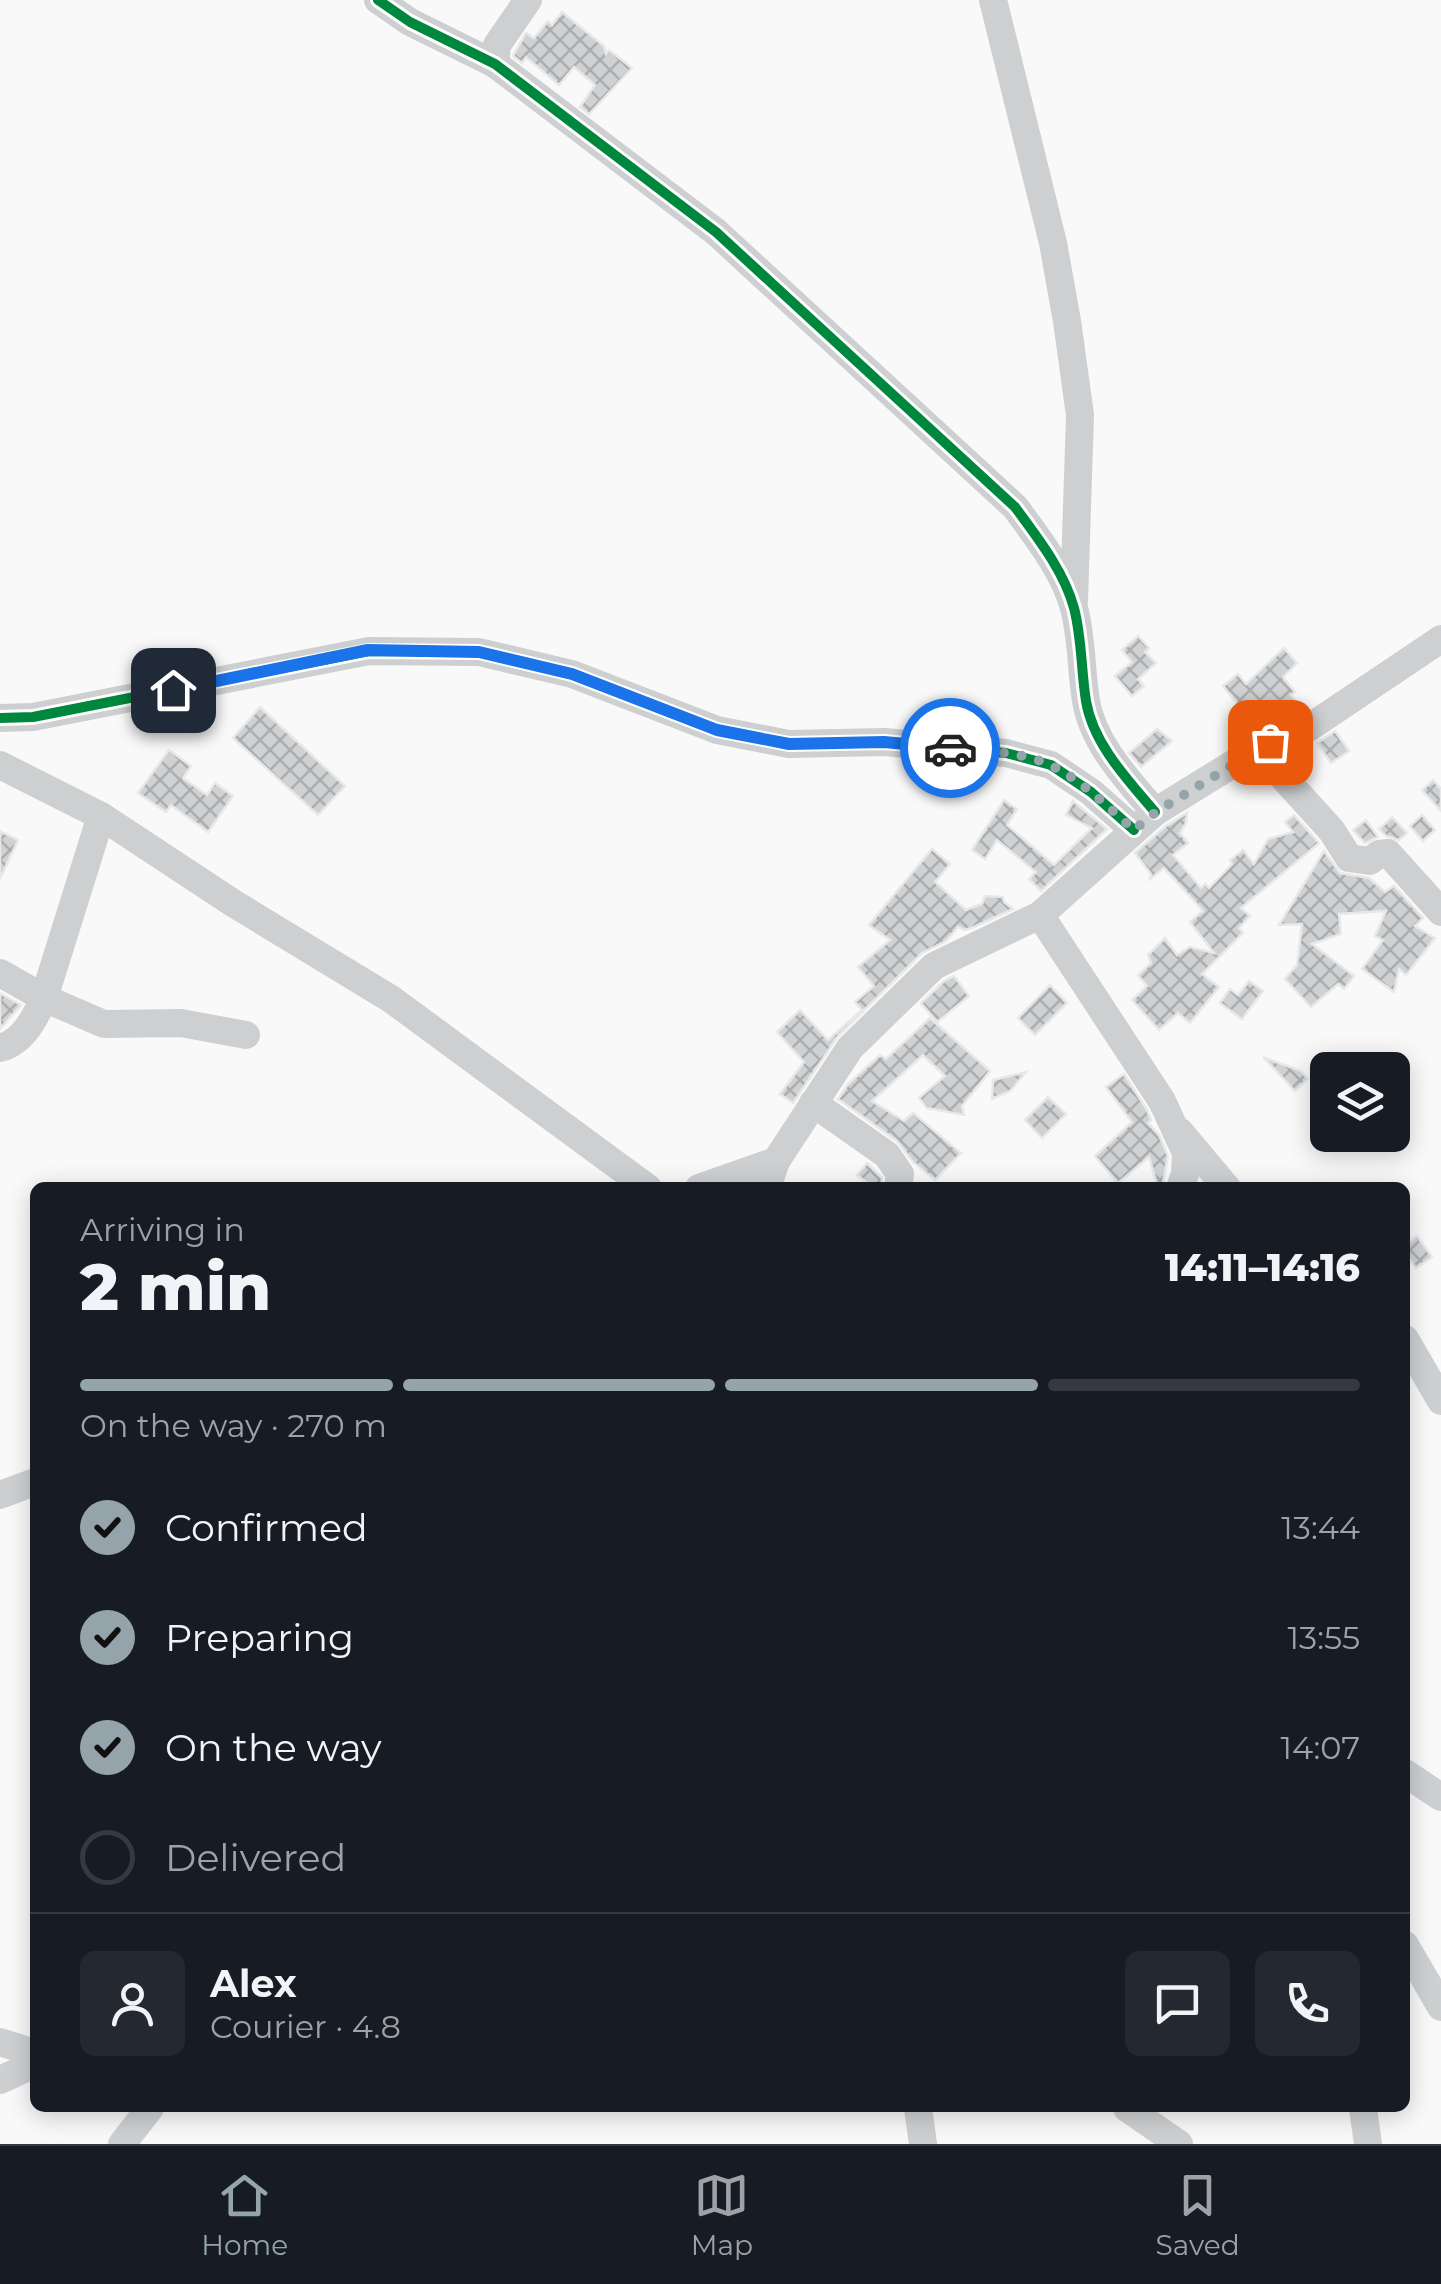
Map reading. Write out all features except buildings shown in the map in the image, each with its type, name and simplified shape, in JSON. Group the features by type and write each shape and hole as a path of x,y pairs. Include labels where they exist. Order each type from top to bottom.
{"street":[{"path":"378,0 410,22 495,64 716,232 1015,507 1045,548 1074,606"},
{"path":"495,64 497,46 528,0"},
{"path":"993,0 1053,243 1080,415 1074,606 1086,705 1145,821"},
{"path":"730,1182 771,1174 850,1048 934,966 1040,916 1145,821 1267,743 1310,727 1441,640"},
{"path":"0,718 33,716 368,650 479,652 572,674 717,730 789,744 884,742 988,751 1051,765 1145,821"},
{"path":"1267,743 1283,778 1332,831 1349,858 1370,861 1388,853 1441,912"},
{"path":"0,765 101,816 233,904 391,998 630,1182"},
{"path":"0,1048 8,1047 33,1022 44,998 101,816"},
{"path":"1040,916 1162,1101 1186,1153 1182,1182"},
{"path":"0,973 44,998 104,1024 181,1023 246,1035"},
{"path":"813,1103 887,1155 900,1174 899,1182"},
{"path":"1170,1120 1222,1182"},
{"path":"1410,1347 1441,1400"},
{"path":"0,1495 30,1484"},
{"path":"1410,1776 1441,1797"},
{"path":"1410,1954 1441,2007"},
{"path":"0,2042 30,2052"},
{"path":"0,2080 30,2066"},
{"path":"122,2144 147,2112"},
{"path":"919,2112 923,2144"},
{"path":"1133,2112 1179,2144"},
{"path":"1364,2112 1368,2144"}],"cycle path":[{"path":"378,0 410,22 495,64 716,232 1015,507 1049,555 1069,594 1079,631 1086,701 1096,732 1113,761 1155,812"},
{"path":"0,718 33,717 369,651 479,652 572,674 717,730 789,744 884,742 1006,753 1051,765 1091,792 1134,830"}],"way so far":[{"path":"950,748 1006,753 1051,765 1091,792 1134,830 1156,812 1270,742"}],"route":[{"path":"173,690 368,650 479,652 572,674 717,730 789,744 884,742 950,748"}]}
